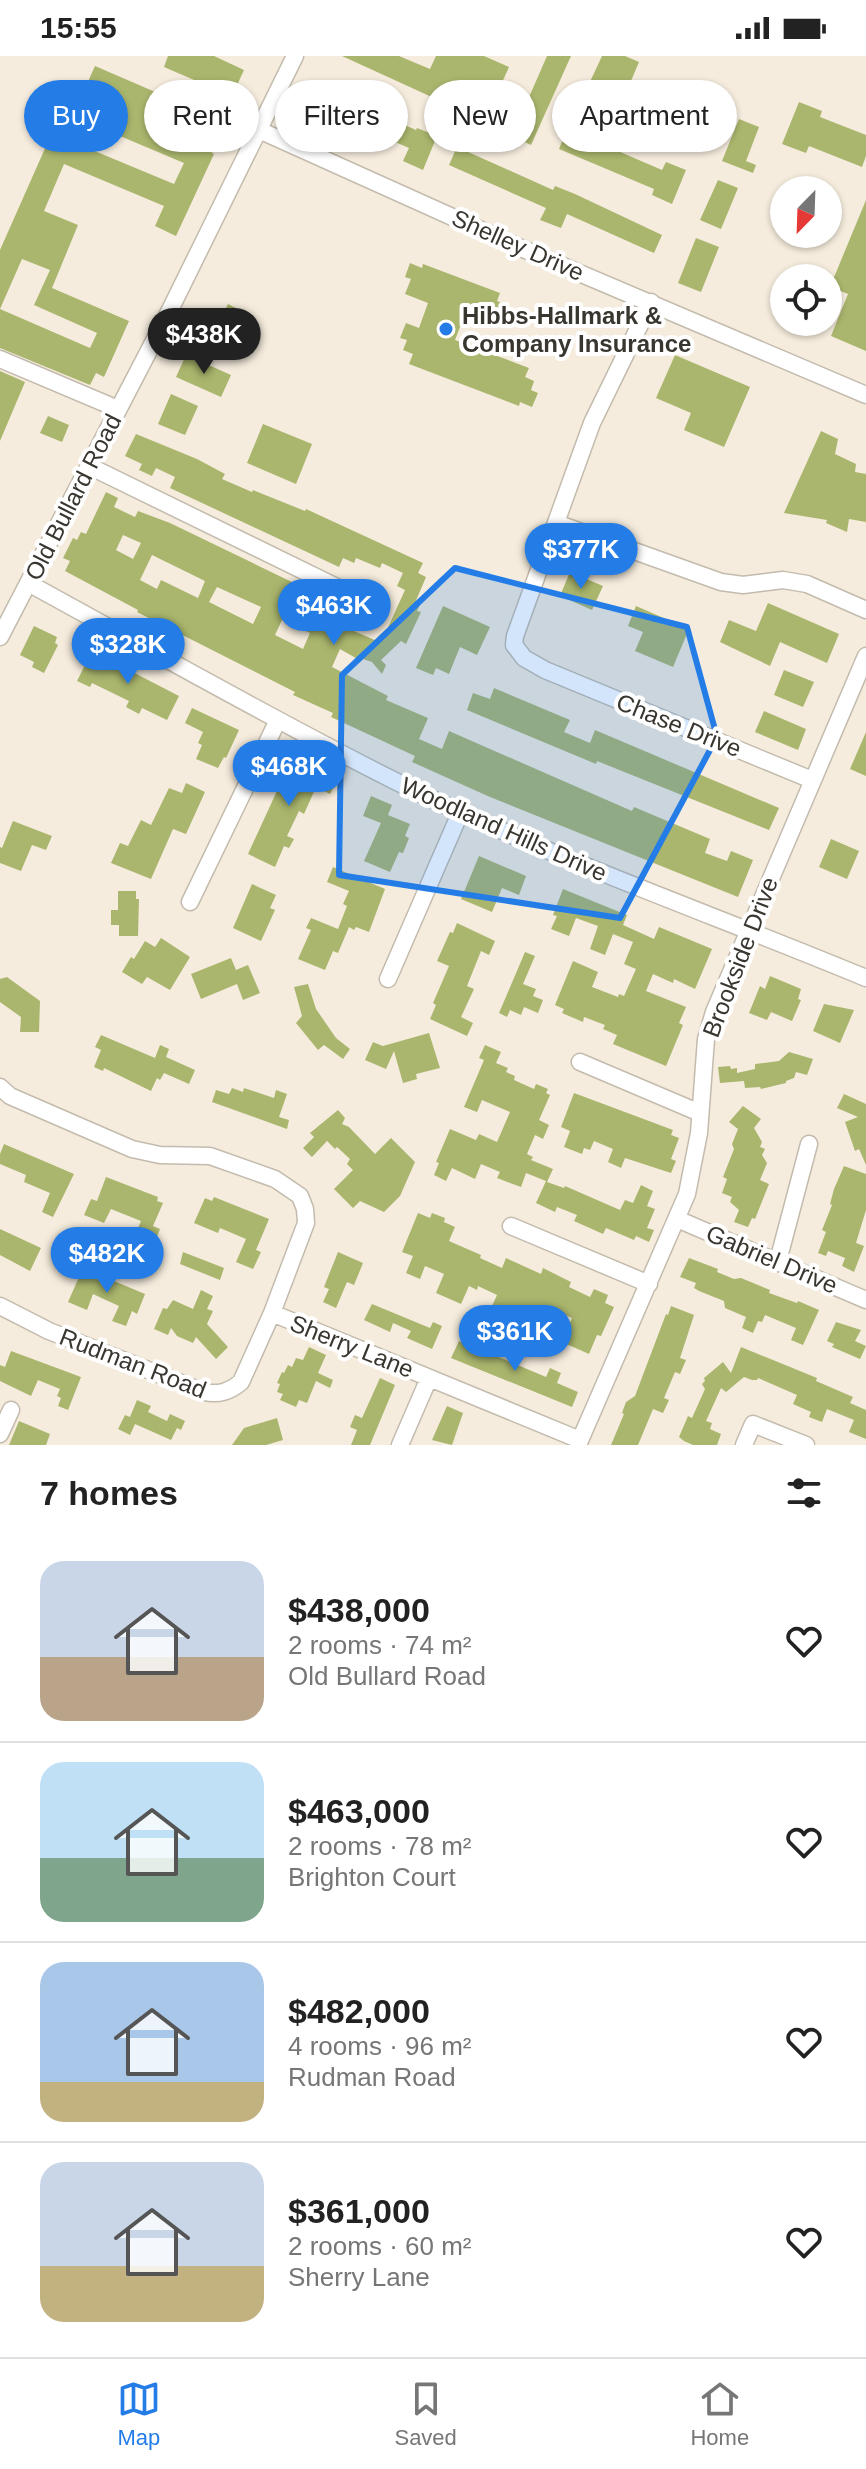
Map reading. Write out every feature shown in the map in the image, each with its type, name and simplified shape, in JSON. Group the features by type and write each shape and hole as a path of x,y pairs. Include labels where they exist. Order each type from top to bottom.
{"street":[{"name":"Old Bullard Road","path":"259,130 295,56"},
{"name":"Shelley Drive","path":"259,130 530,252 866,395"},
{"name":"Old Bullard Road","path":"0,637 248,152"},
{"path":"651,302 592,423 556,523 721,582 743,585 783,580 807,584 866,610"},
{"path":"0,359 118,409"},
{"path":"89,466 361,599"},
{"name":"Chase Drive","path":"556,523 515,636 514,645 524,658 545,670 812,780"},
{"name":"Woodland Hills Drive","path":"28,583 278,720 461,811 582,866 866,978"},
{"name":"Brookside Drive","path":"579,1442 677,1219 694,1167 706,1039 748,929 866,656"},
{"path":"190,902 278,720"},
{"path":"388,979 461,811"},
{"path":"580,1062 700,1113"},
{"name":"Sherry Lane","path":"0,1087 10,1096 132,1149 160,1155 210,1156 236,1163 288,1186 300,1196 306,1223 272,1313 579,1442"},
{"path":"778,1261 809,1144"},
{"name":"Gabriel Drive","path":"677,1219 866,1300"},
{"path":"511,1226 649,1284"},
{"name":"Rudman Road","path":"0,1306 49,1331 204,1392 217,1394 232,1390 241,1382 272,1313"},
{"path":"400,1445 429,1378"},
{"path":"0,1434 11,1410"},
{"path":"744,1445 753,1424 806,1445"}],"highlighted area":[{"path":"455,568 687,627 717,737 620,918 339,875 342,675"}],"building":[{"path":"168,56 214,56 244,70 239,80 194,80 164,67"},
{"path":"342,56 399,56 430,69 436,56 484,56 509,67 503,80 424,80 424,94 408,86 408,80 394,80"},
{"path":"547,56 571,56 560,80 552,80 552,98 536,134 536,81"},
{"path":"602,56 625,56 639,62 631,80 591,80"},
{"path":"95,66 127,80 89,80"},
{"path":"128,80 144,87 144,146 128,139"},
{"path":"799,102 822,111 820,117 866,135 866,156 862,167 809,146 806,153 782,144"},
{"path":"739,119 759,127 746,161 756,165 753,173 722,161 726,152 737,152"},
{"path":"408,127 424,131 424,152 430,152 423,170 403,161 409,148"},
{"path":"43,152 97,152 174,184 184,163 158,152 214,154 176,236 155,226 164,206 64,164 44,211 78,225 52,288 129,321 104,377 96,373 90,385 0,348 0,309 0,250","holes":["22,259 50,270 34,305 97,333 90,348 0,309"]},
{"path":"455,152 468,152 553,190 555,186 575,194 662,235 654,253 567,214 561,228 540,220 546,208 449,165"},
{"path":"566,152 620,152 662,170 666,162 686,170 672,204 652,195 654,189"},
{"path":"718,180 738,188 721,229 700,220"},
{"path":"866,200 866,351 831,336 842,336 842,309 848,294 842,292 842,264 840,264"},
{"path":"696,238 719,247 701,292 678,283"},
{"path":"410,263 422,268 423,264 500,293 497,301 508,305 502,319 495,316 492,325 481,321 479,328 462,322 455,340 529,368 525,377 534,381 531,390 538,393 532,407 520,402 519,406 409,364 413,354 403,350 407,340 400,338 406,323 419,328 428,303 405,294 411,279 405,277"},
{"path":"228,304 236,308 232,316 239,319 231,335 216,328"},
{"path":"186,355 231,375 221,397 176,377"},
{"path":"675,355 750,387 724,447 684,430 691,413 656,398"},
{"path":"0,371 25,382 0,441"},
{"path":"171,394 198,406 185,435 158,424"},
{"path":"48,416 69,425 62,442 40,433"},
{"path":"263,424 312,444 296,484 247,463"},
{"path":"821,431 838,439 835,454 856,464 855,472 866,474 866,522 849,519 847,532 826,523 827,520 784,513"},
{"path":"136,434 197,459 225,474 222,479 306,509 423,563 418,573 426,577 415,603 420,605 417,611 421,612 406,644 401,641 381,660 386,665 382,674 372,662 361,661 340,649 332,667 388,696 386,700 428,718 419,739 442,749 449,731 632,811 634,807 710,839 705,853 727,861 731,851 753,860 738,897 490,797 412,762 415,756 331,717 333,713 293,695 295,692 137,612 65,571 70,561 63,558 73,538 77,540 81,532 86,534 106,492 118,498 114,507 135,517 138,511 170,523 323,597 315,614 377,641 385,634 405,590 397,586 403,573 382,563 380,568 356,558 354,563 343,558 339,567 170,488 175,477 156,468 152,476 139,470 142,464 125,456","holes":["123,535 141,543 133,559 116,550","152,555 205,581 198,598 161,580 157,589 140,580","217,587 261,607 253,624 209,602","282,620 310,633 303,649 275,635"]},
{"path":"570,572 603,586 592,610 560,596"},
{"path":"768,603 839,634 827,663 780,642 770,666 720,642 729,620 756,631"},
{"path":"443,606 490,627 477,655 460,647 449,674 436,668 433,675 416,668"},
{"path":"636,606 689,629 673,667 635,651 643,632 628,626"},
{"path":"34,626 57,637 55,643 58,645 44,673 32,667 34,662 20,655"},
{"path":"92,651 179,696 167,720 142,708 139,714 126,707 129,701 92,683 90,687 77,681"},
{"path":"784,670 814,682 803,707 774,695"},
{"path":"494,688 570,720 564,732 590,743 595,730 779,808 769,830 597,761 596,764 467,710 473,693 490,699"},
{"path":"192,708 239,730 218,768 196,759 203,732 185,723"},
{"path":"764,711 806,729 798,750 755,732"},
{"path":"866,732 866,776 850,769"},
{"path":"293,756 338,778 330,794 316,787 304,814 299,811 287,836 294,839 289,848 284,846 275,867 248,854"},
{"path":"186,783 205,792 186,834 173,829 151,879 111,863 120,843 128,846 141,820 151,825 169,788 182,793"},
{"path":"371,796 392,805 388,815 410,824 403,853 399,852 390,872 364,861 381,823 363,816"},
{"path":"13,821 52,836 46,850 32,845 21,871 0,863 0,847"},
{"path":"831,839 859,851 847,879 819,867"},
{"path":"479,856 526,876 519,895 502,888 492,912 461,899"},
{"path":"333,867 385,889 369,932 349,927 338,953 333,951 325,970 298,959 311,930 306,928 311,918 338,929 347,906 343,904 349,891 327,882"},
{"path":"252,884 276,895 270,908 275,910 261,941 233,928"},
{"path":"563,889 627,915 623,925 654,939 659,927 712,949 695,989 653,974 646,991 686,1007 679,1023 683,1025 666,1066 613,1044 617,1035 603,1029 605,1025 584,1017 583,1022 562,1013 564,1009 555,1005 573,961 598,972 592,987 618,997 619,994 624,996 636,969 624,964 633,942 613,934 605,955 590,949 598,926 576,918 569,936 551,929"},
{"path":"118,891 136,891 136,899 139,899 138,936 119,936 119,925 111,925 111,910 118,910"},
{"path":"457,923 495,941 489,955 481,951 467,986 474,989 461,1017 473,1023 467,1036 430,1019 436,1005 433,1003 449,966 437,961"},
{"path":"161,938 190,957 170,990 147,977 142,984 122,972 145,941 155,947"},
{"path":"525,952 535,956 523,984 536,989 533,996 543,1000 538,1013 524,1007 521,1015 510,1010 507,1017 499,1013"},
{"path":"231,958 236,970 248,965 260,993 243,1000 237,984 201,999 191,974"},
{"path":"770,976 801,989 798,999 801,1000 792,1021 771,1012 767,1020 749,1013 760,986 765,989"},
{"path":"7,977 40,1001 39,1032 20,1032 21,1017 0,1002 0,979"},
{"path":"308,984 316,1009 336,1038 350,1049 343,1059 324,1045 318,1050 296,1023 302,1016 294,987"},
{"path":"824,1004 854,1010 840,1043 813,1031"},
{"path":"429,1033 440,1068 416,1074 417,1079 403,1083 394,1051 386,1069 365,1060 373,1042 383,1046"},
{"path":"101,1035 155,1058 160,1045 169,1049 166,1057 195,1070 189,1084 164,1073 160,1080 157,1078 151,1091 104,1068 103,1071 94,1067 101,1050 95,1047"},
{"path":"485,1045 501,1052 496,1063 508,1068 506,1072 515,1076 514,1080 534,1089 536,1084 548,1089 546,1093 550,1095 539,1120 549,1125 543,1139 535,1135 527,1154 533,1157 531,1160 553,1169 547,1182 565,1186 620,1210 625,1200 633,1203 641,1185 653,1191 647,1206 655,1209 647,1228 654,1230 649,1242 636,1236 634,1240 606,1228 603,1234 574,1221 577,1215 557,1207 555,1212 536,1203 546,1181 526,1173 521,1187 497,1178 500,1172 481,1164 475,1179 452,1168 446,1181 434,1175 450,1129 476,1140 479,1134 497,1142 510,1112 482,1100 477,1112 464,1107 484,1060 479,1058"},
{"path":"789,1052 813,1059 807,1075 796,1072 794,1078 786,1083 761,1089 745,1088 744,1081 720,1083 718,1067 737,1068 737,1073 755,1069 755,1064 779,1061"},
{"path":"232,1088 243,1092 244,1088 274,1098 276,1090 287,1094 279,1117 289,1120 287,1129 212,1102 216,1090 229,1094"},
{"path":"574,1093 673,1130 671,1135 679,1138 671,1159 676,1161 671,1173 625,1158 621,1168 608,1162 613,1149 594,1141 590,1150 584,1148 582,1154 564,1147 570,1131 561,1127"},
{"path":"844,1094 866,1104 866,1165 859,1149 855,1151 845,1122 858,1117 837,1108"},
{"path":"743,1106 761,1119 754,1128 762,1142 760,1147 765,1149 762,1155 767,1163 760,1180 769,1184 755,1219 752,1218 748,1227 734,1222 739,1210 730,1202 732,1197 722,1193 727,1179 723,1177 738,1129 729,1122"},
{"path":"338,1110 345,1118 342,1124 349,1127 375,1154 391,1138 415,1162 400,1196 384,1212 360,1201 353,1208 334,1189 353,1170 347,1164 350,1159 337,1147 335,1149 327,1141 312,1157 303,1148 314,1137 310,1133"},
{"path":"4,1144 74,1174 53,1217 42,1212 50,1193 24,1182 26,1175 0,1164"},
{"path":"844,1166 866,1174 866,1210 856,1243 864,1246 854,1272 842,1266 845,1258 828,1251 826,1256 818,1253 826,1232 822,1230 832,1205 834,1189"},
{"path":"106,1177 158,1197 157,1201 163,1203 153,1226 160,1229 152,1250 132,1242 141,1221 111,1209 104,1223 84,1215 91,1199 97,1201"},
{"path":"214,1197 269,1219 256,1250 261,1252 253,1269 236,1262 246,1239 220,1228 218,1233 194,1223 205,1198 212,1201"},
{"path":"418,1213 430,1218 432,1213 445,1218 444,1222 455,1227 449,1241 502,1268 506,1258 541,1274 543,1268 571,1282 569,1287 590,1297 594,1289 608,1295 605,1303 614,1307 589,1354 562,1342 572,1318 552,1310 547,1321 517,1309 516,1313 508,1309 506,1313 492,1306 497,1295 478,1286 477,1290 469,1286 461,1304 436,1293 444,1274 425,1266 420,1279 406,1273 413,1256 402,1252"},
{"path":"0,1229 41,1248 30,1271 0,1255"},
{"path":"183,1252 224,1268 220,1280 180,1264"},
{"path":"338,1252 363,1263 354,1285 347,1282 336,1308 323,1302 329,1289 324,1287"},
{"path":"689,1258 734,1279 741,1278 770,1290 769,1293 819,1310 803,1345 791,1340 796,1328 765,1315 762,1322 758,1321 753,1333 742,1328 746,1317 725,1308 724,1301 699,1291 694,1288 696,1283 680,1277"},
{"path":"83,1268 145,1294 137,1314 132,1311 126,1326 112,1321 119,1306 93,1294 87,1310 68,1302"},
{"path":"201,1290 213,1296 207,1309 213,1311 207,1324 228,1347 216,1359 196,1337 193,1343 177,1336 171,1328 168,1335 154,1329 163,1308 167,1309 173,1300 193,1309"},
{"path":"372,1304 430,1328 433,1322 442,1326 432,1349 407,1338 411,1331 393,1323 390,1332 364,1320"},
{"path":"671,1306 694,1315 680,1358 686,1360 680,1374 675,1372 664,1398 669,1400 663,1413 653,1409 638,1445 611,1445 626,1402 635,1396"},
{"path":"836,1322 861,1330 855,1341 866,1346 860,1359 832,1347 834,1344 827,1341"},
{"path":"474,1340 484,1344 482,1350 546,1377 550,1368 561,1373 557,1383 578,1392 572,1407 451,1358 459,1341 471,1346"},
{"path":"309,1347 326,1355 318,1373 333,1380 330,1388 316,1381 307,1403 299,1400 296,1407 280,1400 283,1394 277,1392 280,1384 277,1383 288,1365 292,1367 296,1358 303,1360"},
{"path":"741,1347 817,1378 816,1381 853,1397 850,1403 866,1410 866,1439 849,1432 854,1420 827,1409 822,1422 809,1417 811,1412 793,1404 797,1395 758,1378 752,1380 744,1377 726,1392 721,1388 706,1421 712,1423 710,1429 721,1434 717,1445 693,1445 684,1441 679,1437 705,1389 702,1384 704,1378 723,1362 731,1373"},
{"path":"11,1351 81,1377 68,1410 58,1406 60,1389 38,1380 31,1396 0,1381 0,1365 5,1367"},
{"path":"380,1378 395,1385 370,1445 351,1445 357,1430 350,1427 355,1415 362,1418"},
{"path":"137,1400 151,1406 148,1412 167,1421 170,1414 185,1421 181,1430 177,1428 171,1440 135,1424 130,1435 118,1429 125,1415 130,1417"},
{"path":"447,1406 463,1413 452,1445 432,1440"},
{"path":"277,1418 283,1440 266,1445 232,1445 244,1428"},
{"path":"19,1421 50,1434 46,1445 9,1445"}],"place":[{"name":"Hibbs-Hallmark & Company Insurance","path":"446,329"}]}
